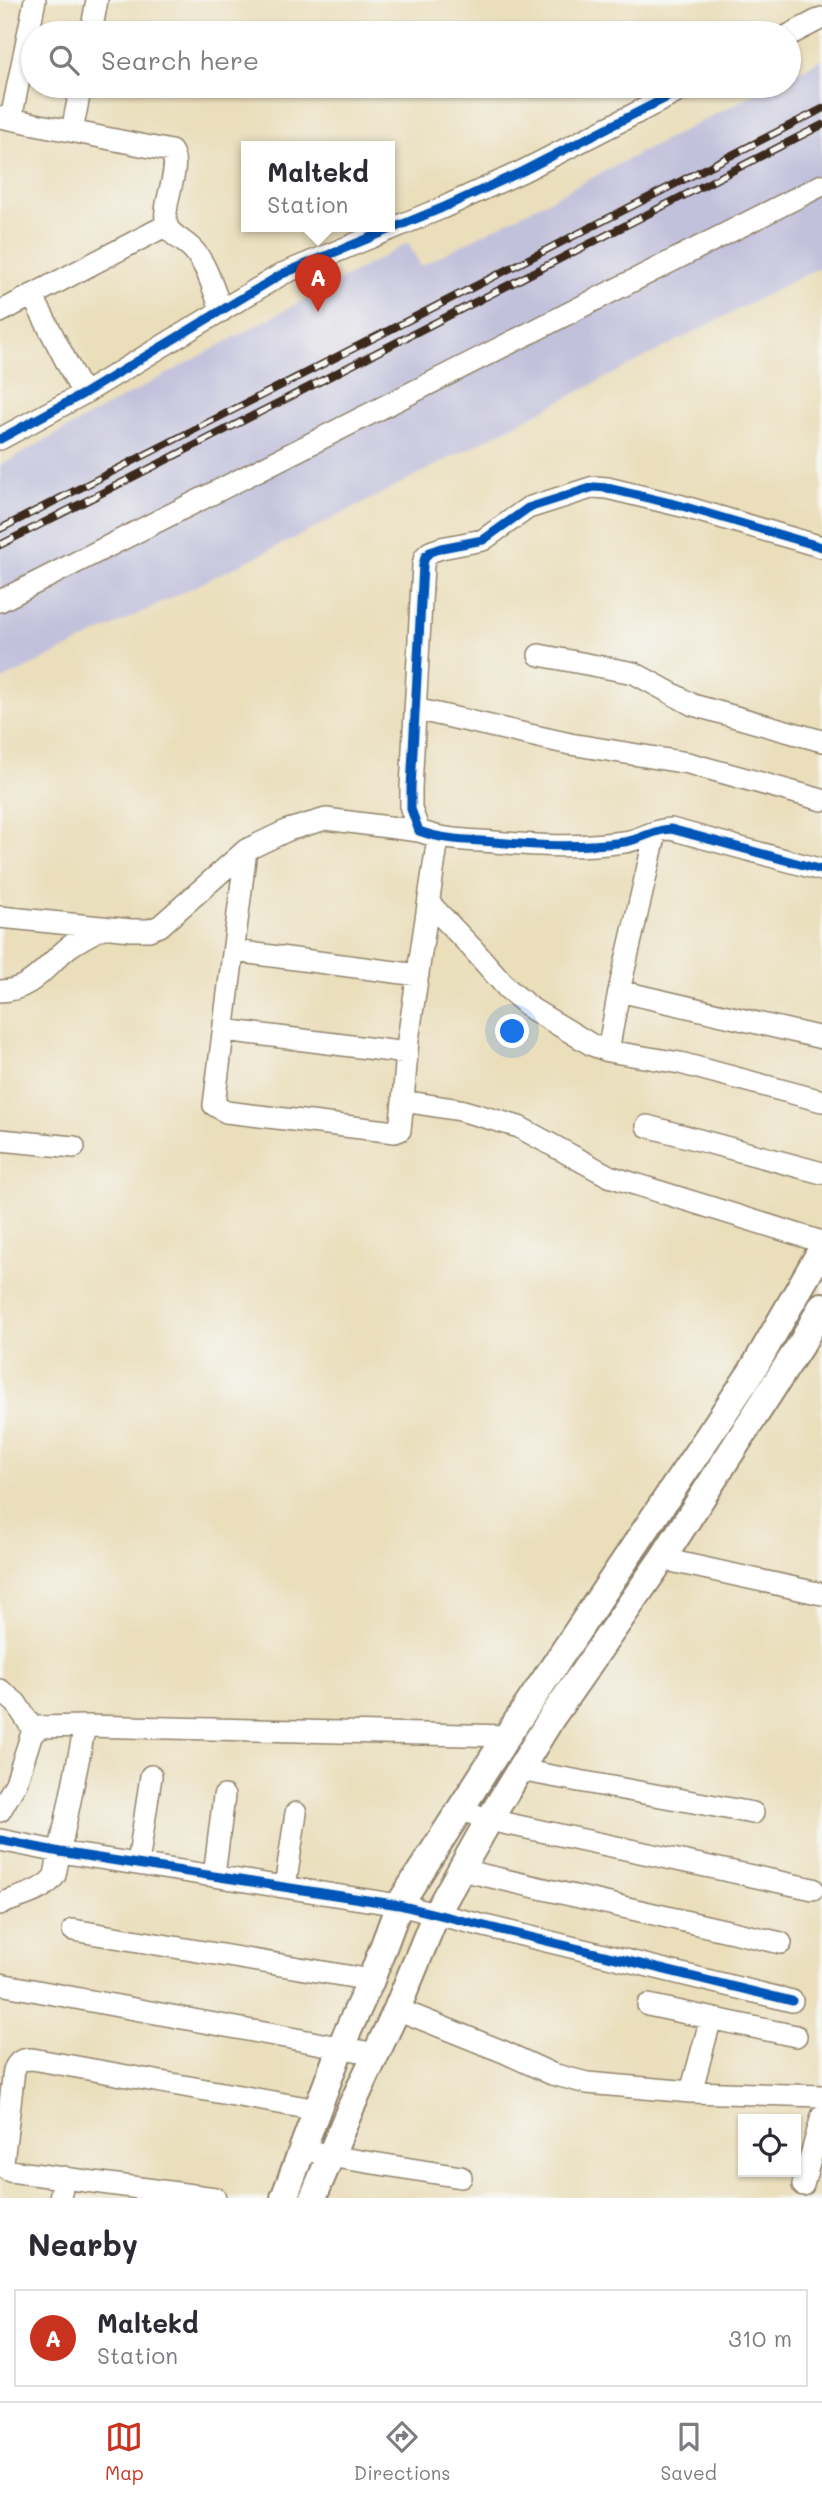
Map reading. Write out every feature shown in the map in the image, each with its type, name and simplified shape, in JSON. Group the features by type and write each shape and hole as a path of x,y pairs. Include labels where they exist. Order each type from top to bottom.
{"main road":[{"path":"284,2198 341,2046 371,1980 399,1905 507,1736 752,1371 822,1249"},
{"path":"313,2198 329,2155 397,2009 436,1914 489,1820 552,1717 662,1559 803,1341 822,1306"}],"street":[{"path":"30,21 35,0"},
{"path":"93,21 97,0"},
{"path":"801,29 822,18"},
{"path":"21,57 6,118 171,151 175,159 167,225 172,233 196,252 222,311"},
{"path":"72,131 79,98"},
{"path":"395,227 523,171 666,98"},
{"path":"0,601 822,185"},
{"path":"0,312 167,225"},
{"path":"0,439 83,394 282,274 384,232"},
{"path":"32,295 83,394"},
{"path":"246,850 214,1100 218,1109 394,1132 400,1130 407,1053 429,903 428,834 411,809 425,557 441,548 483,540 528,508 594,487 682,506 822,547"},
{"path":"539,655 634,673 693,705 822,741"},
{"path":"415,709 570,744 688,763 822,800"},
{"path":"0,917 104,927 149,929 160,926 246,850 288,830 326,819 428,834 549,846 631,842 671,829 822,870"},
{"path":"608,1051 619,991 656,832"},
{"path":"429,903 508,989 558,1027 608,1051 671,1061 822,1101"},
{"path":"0,991 11,991 32,981 69,947 104,927"},
{"path":"234,951 418,975"},
{"path":"619,991 822,1038"},
{"path":"224,1030 407,1053"},
{"path":"403,1101 460,1110 519,1127 609,1176 822,1242"},
{"path":"648,1126 822,1173"},
{"path":"0,1140 74,1147"},
{"path":"662,1559 822,1594"},
{"path":"0,1690 16,1703 34,1731"},
{"path":"0,1904 51,1882 55,1875 85,1726"},
{"path":"0,1811 16,1783 34,1731 39,1727 507,1736"},
{"path":"519,1770 753,1813"},
{"path":"138,1864 151,1776"},
{"path":"214,1876 224,1796"},
{"path":"462,1810 489,1820 813,1889"},
{"path":"285,1887 296,1813"},
{"path":"0,1840 60,1852 399,1905 792,2001"},
{"path":"461,1870 781,1943"},
{"path":"73,1930 371,1980"},
{"path":"0,1984 376,2053"},
{"path":"648,2005 796,2036"},
{"path":"397,2009 552,2074 587,2083 691,2092 822,2096"},
{"path":"691,2092 711,2018"},
{"path":"215,2198 62,2188 4,2168 14,2070 18,2063 23,2059 318,2110"},
{"path":"803,2185 822,2116"},
{"path":"304,2148 329,2155 461,2177"}],"shaded area":[{"path":"822,59 822,266 301,535 0,681 0,465 408,243 421,266 747,98 801,98 801,70"}],"railway":[{"path":"0,529 822,109"},
{"path":"0,545 822,125"}],"cycle path":[{"path":"395,227 523,171 666,98"},
{"path":"0,439 83,394 282,274 384,232"},
{"path":"822,547 682,506 594,487 528,508 483,540 430,552 423,565 411,788 411,809 419,831 437,836 527,845 575,846 624,842 671,829 822,870"},
{"path":"0,1840 60,1852 399,1905 792,2001"}],"place":[{"name":"Maltekd","path":"318,312"}]}
